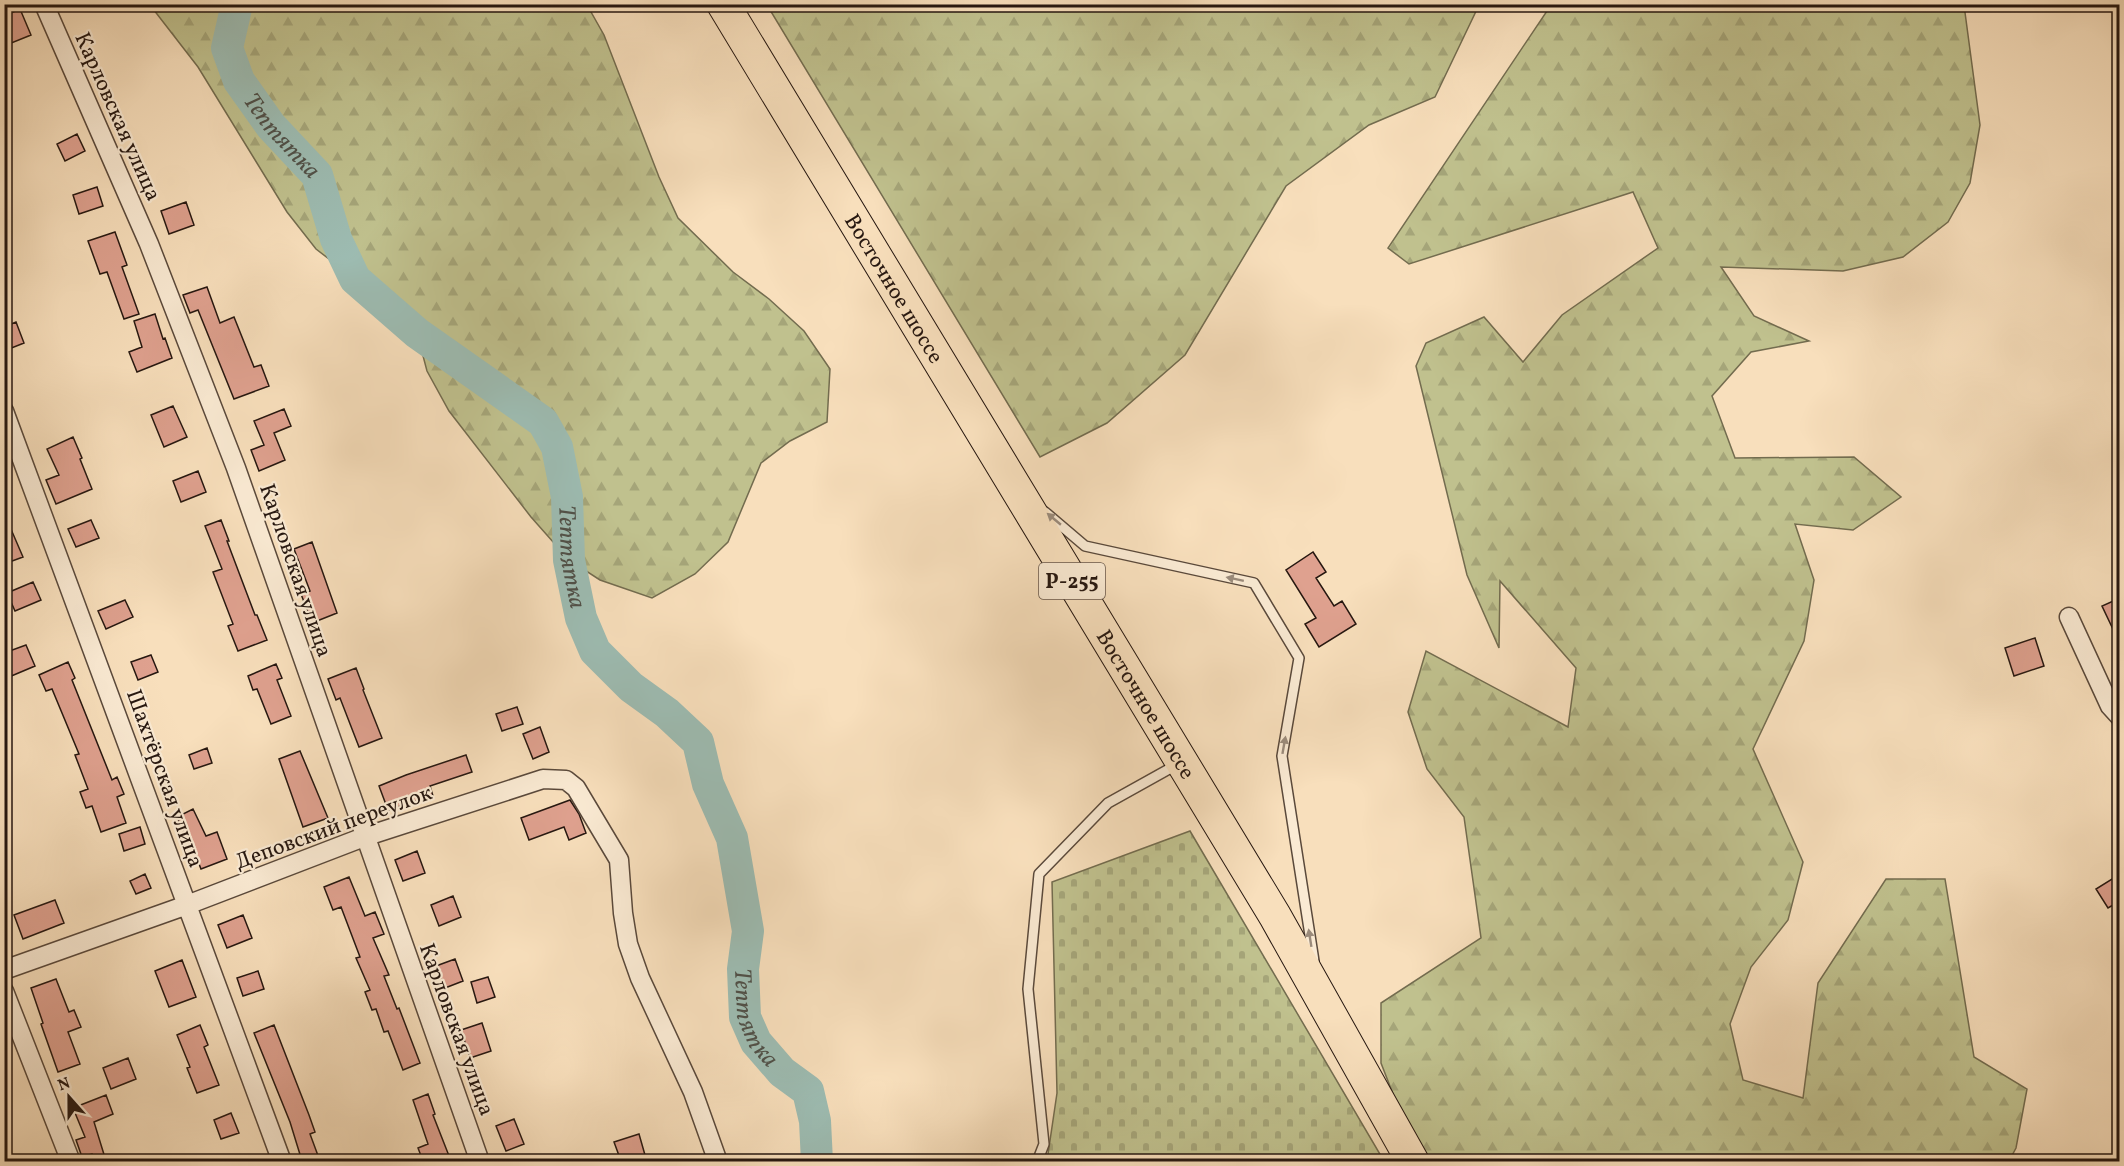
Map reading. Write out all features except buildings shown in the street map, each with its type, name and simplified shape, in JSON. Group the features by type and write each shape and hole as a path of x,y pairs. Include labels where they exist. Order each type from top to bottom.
{"highway":[{"name":"Восточное шоссе","path":"723,4 1275,916 1413,1161"}],"street":[{"name":"Карловская улица","path":"44,4 149,244 232,457 480,1161"},
{"name":"Шахтёрская улица","path":"4,411 282,1161"},
{"path":"2069,617 2110,706 2120,717"},
{"name":"Деповский переулок","path":"4,970 364,837 543,779 566,780 576,788 619,860 628,944 640,978 693,1092 718,1161"},
{"path":"4,991 71,1161"}],"lane":[{"path":"1016,488 1084,546 1254,583 1299,658 1282,756 1319,996"},
{"path":"1037,1161 1044,1144 1028,989 1039,874 1108,803 1181,762"}],"green space":[{"path":"150,5 587,5 604,35 659,177 678,218 733,272 769,299 804,331 830,369 827,422 790,441 761,463 728,542 695,574 652,598 600,580 569,560 531,517 449,411 427,371 417,333 381,310 355,279 316,249 287,212 198,67"},
{"path":"767,5 1479,5 1435,97 1369,125 1286,186 1185,355 1107,423 1040,457"},
{"path":"1551,5 1964,5 1980,125 1970,183 1948,222 1903,257 1843,271 1721,267 1754,316 1809,341 1751,352 1712,396 1735,458 1854,457 1901,497 1853,530 1795,524 1814,580 1804,641 1753,749 1803,862 1788,920 1751,967 1730,1024 1743,1080 1803,1098 1818,983 1886,879 1945,879 1974,1057 2027,1089 2016,1148 2009,1161 1419,1161 1381,1063 1381,1003 1481,938 1464,817 1427,769 1408,712 1426,651 1568,727 1576,668 1500,581 1499,648 1467,575 1416,366 1426,343 1484,317 1523,362 1562,315 1658,248 1633,192 1409,264 1388,248"},
{"path":"1190,831 1384,1161 1047,1161 1057,1093 1052,882"}],"waterway":[{"name":"Тептятка","path":"237,4 227,48 239,81 271,126 317,175 336,239 355,279 417,333 543,422 557,447 567,497 569,560 581,618 595,651 631,687 667,713 698,742 708,784 732,838 748,931 743,969 745,1017 756,1042 782,1072 808,1091 815,1121 817,1162"}]}
